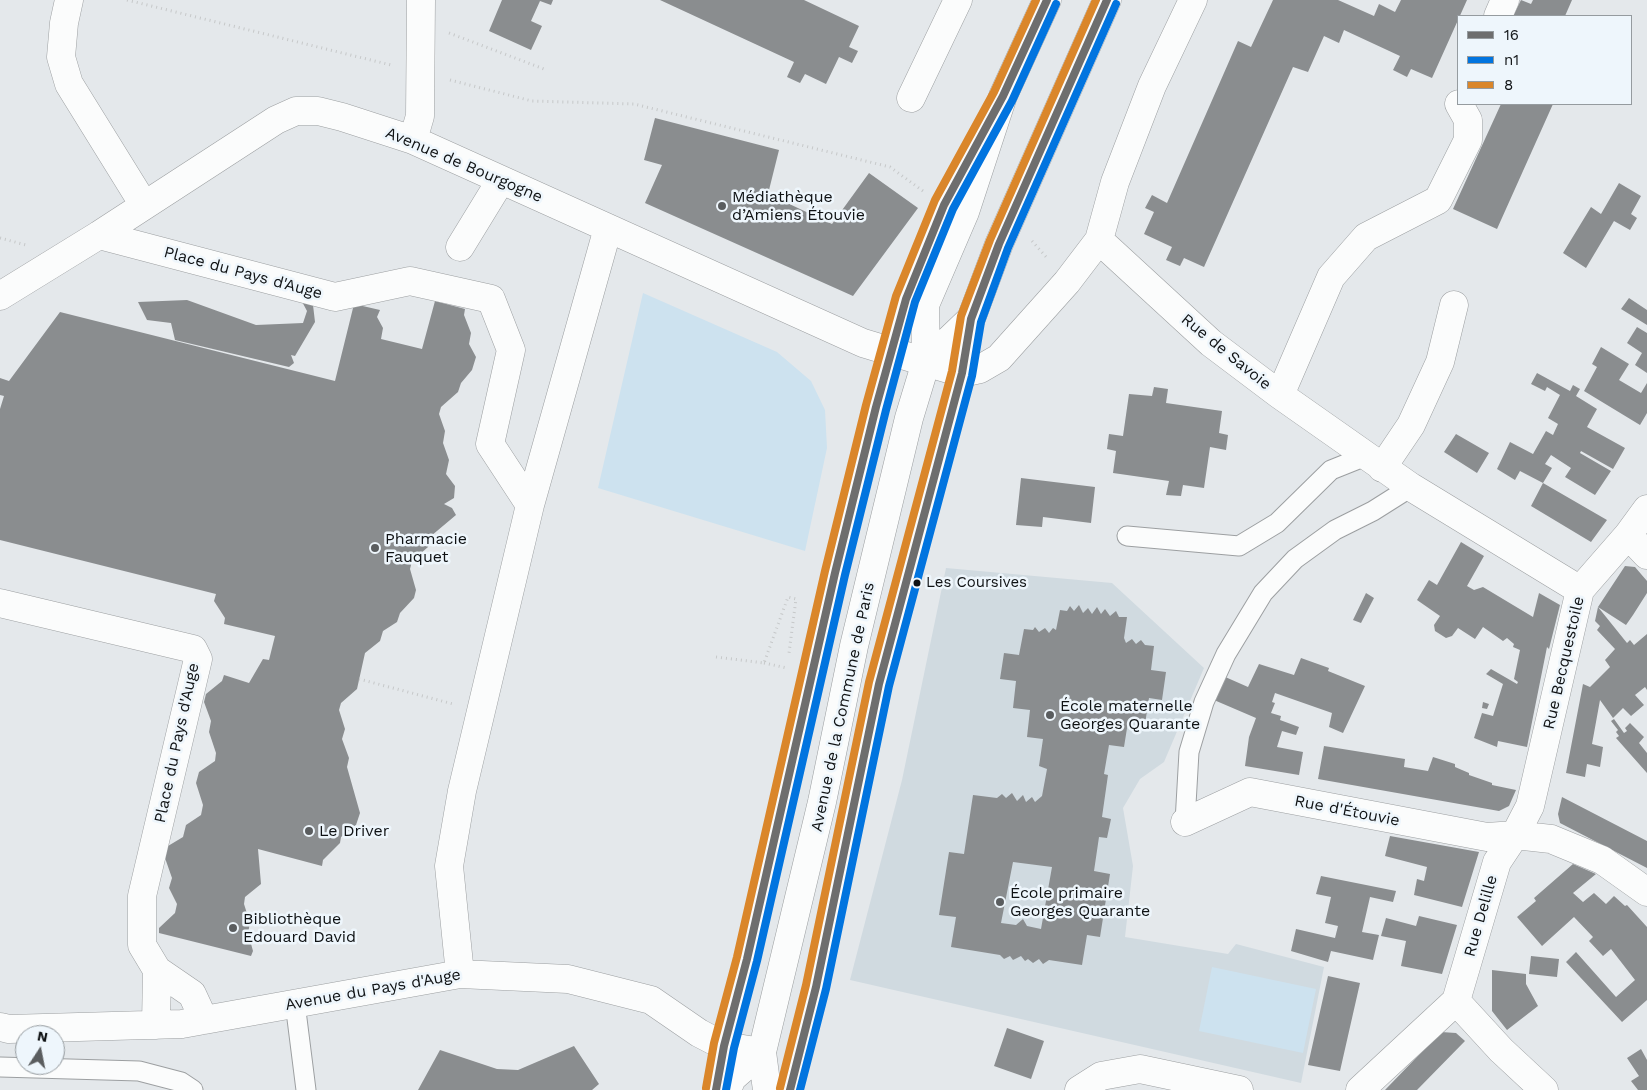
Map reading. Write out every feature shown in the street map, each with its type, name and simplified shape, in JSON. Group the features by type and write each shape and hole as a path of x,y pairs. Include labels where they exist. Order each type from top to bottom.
{"street":[{"path":"69,0 64,23 61,57 69,84 144,205"},
{"path":"911,98 958,0"},
{"name":"Avenue de la Commune de Paris","path":"767,1090 762,1052 822,802 854,646 909,418 926,362 925,305 965,212 1003,96 1047,0"},
{"name":"Avenue de la Commune de Paris","path":"926,362 970,319 1007,226 1107,0"},
{"path":"962,373 980,369 999,358 1067,282 1099,240 1115,182 1152,86 1193,0"},
{"path":"1498,15 1505,0"},
{"path":"412,140 420,116 421,11"},
{"path":"1280,396 1331,277 1366,237 1438,200 1468,140 1468,120 1460,105"},
{"name":"Avenue de Bourgogne","path":"0,296 99,235 276,120 296,111 318,111 412,140 849,337 891,352 962,373"},
{"path":"460,247 501,180"},
{"path":"460,974 449,866 462,792 530,505 608,228"},
{"name":"Place du Pays d'Auge","path":"99,235 335,297 410,281 490,299 511,350 490,444 530,505"},
{"name":"Rue de Savoie","path":"1099,240 1211,343 1280,396 1411,487 1580,590"},
{"path":"1374,462 1411,424 1440,362 1454,305"},
{"name":"Rue Becquestoile","path":"1515,835 1530,806 1580,590 1628,535 1647,509"},
{"path":"1628,535 1647,555"},
{"name":"Place du Pays d'Auge","path":"0,603 193,649 198,659 142,896 142,945 156,970 192,994 204,1020"},
{"name":"Rue d'Étouvie","path":"1185,822 1250,792 1487,837 1515,835 1551,838 1602,860 1647,892"},
{"name":"Rue Delille","path":"1456,1001 1497,862 1515,835"},
{"name":"Place du Pays d'Auge","path":"156,970 156,1025"},
{"name":"Avenue du Pays d'Auge","path":"0,1027 9,1029 182,1024 460,974 568,979 651,1000 699,1033 724,1046 762,1052"},
{"path":"1360,1090 1456,1001 1501,1050 1544,1090"},
{"path":"727,1090 732,1078 762,1052"},
{"path":"1079,1090 1101,1076 1140,1069 1238,1090"}],"lane":[{"path":"716,1090 724,1046 747,959 812,671 891,352 906,299 944,205 1003,96"},
{"path":"790,1090 816,987 880,684 962,373 970,319"},
{"path":"1127,536 1238,546 1277,523 1331,470 1374,462"},
{"path":"1185,822 1189,752 1204,702 1226,654 1263,593 1295,559 1335,530 1373,511 1411,487"},
{"path":"295,1003 306,1090"},
{"path":"0,1067 139,1071 181,1082 193,1090"}],"path":[{"path":"127,0 532,101 634,104 890,167 944,205"},
{"path":"421,11 544,69"},
{"path":"1007,226 1030,238 1067,282"},
{"path":"764,662 788,597 796,599 787,668"},
{"path":"716,658 764,662 787,668 812,671"},
{"path":"359,679 480,711"}],"shaded area":[{"path":"643,293 777,352 811,381 825,410 827,448 805,551 598,488"},
{"path":"946,568 1112,583 1204,668 1164,762 1140,779 1123,808 1133,866 1125,937 1228,954 1236,944 1324,967 1301,1083 850,980 902,780"},
{"path":"1212,967 1316,989 1303,1053 1199,1031"}],"building":[{"path":"502,0 553,0 551,5 540,1 531,21 542,26 531,50 489,31"},
{"path":"660,0 804,0 859,26 849,47 858,51 852,63 839,57 826,84 805,74 800,83 787,77 794,62"},
{"path":"1273,0 1338,0 1374,16 1379,4 1395,12 1401,0 1467,0 1460,15 1457,15 1457,22 1432,78 1411,69 1407,77 1393,70 1400,56 1344,30 1339,43 1324,36 1308,72 1293,67 1204,267 1184,258 1180,266 1166,260 1172,247 1144,234 1154,212 1145,208 1152,195 1167,203 1238,41 1251,47"},
{"path":"1521,0 1531,4 1533,0 1572,0 1565,15 1514,15"},
{"path":"1501,105 1553,105 1497,229 1453,209"},
{"name":"Médiathèque d’Amiens Étouvie","path":"655,118 779,150 768,194 832,224 869,173 918,208 853,296 645,203 662,165 644,160"},
{"path":"1619,183 1641,196 1631,214 1637,218 1630,230 1614,221 1586,268 1563,253 1591,207 1601,214"},
{"path":"299,296 313,305 315,322 295,356 291,355 294,363 289,367 175,340 171,323 147,320 138,302 187,300 256,325 303,323 307,311"},
{"path":"1629,298 1647,310 1647,325 1621,309"},
{"path":"435,301 465,309 464,315 471,333 469,344 476,357 472,370 461,383 458,392 441,407 439,414 445,431 443,443 449,460 446,474 455,486 454,498 444,504 452,508 456,515 431,536 428,547 412,561 410,569 416,590 414,598 400,613 397,622 383,631 380,641 365,653 357,689 341,703 339,710 345,729 342,739 349,758 347,767 360,813 356,825 341,837 340,843 323,860 322,866 258,849 261,884 245,897 244,904 250,923 248,933 253,951 251,956 159,933 159,928 175,913 177,904 169,888 172,878 165,858 168,846 183,837 186,825 201,815 203,805 196,783 199,772 215,761 216,753 209,732 211,721 204,702 206,694 222,681 224,675 249,683 263,659 269,660 275,636 224,624 225,618 214,601 216,594 0,540 0,409 4,396 0,395 0,378 9,381 60,312 335,381 354,304 380,310 377,317 383,328 381,339 422,349"},
{"path":"1637,327 1647,333 1647,373 1635,365 1642,353 1627,343"},
{"path":"1601,347 1629,364 1619,380 1641,393 1647,383 1647,413 1640,425 1584,391 1597,367 1592,364"},
{"path":"1537,373 1570,391 1573,385 1580,389 1576,396 1597,409 1587,427 1625,448 1613,469 1581,451 1580,453 1611,471 1595,495 1565,477 1571,468 1551,455 1545,464 1552,468 1543,483 1520,471 1515,480 1497,469 1510,442 1533,454 1546,431 1553,435 1558,424 1548,418 1560,395 1547,387 1545,391 1531,384"},
{"path":"1154,387 1168,389 1166,403 1222,411 1219,433 1228,435 1226,450 1210,447 1204,488 1183,485 1181,496 1166,495 1169,481 1113,473 1116,451 1107,449 1109,434 1123,436 1129,394 1152,396"},
{"path":"1456,434 1489,453 1477,473 1444,452"},
{"path":"1021,478 1095,487 1091,523 1043,517 1042,527 1016,525"},
{"path":"1543,483 1607,520 1591,542 1531,506"},
{"path":"1461,542 1484,556 1467,586 1474,590 1483,587 1533,617 1539,593 1560,605 1549,649 1547,647 1527,747 1498,741 1497,747 1474,738 1482,713 1493,716 1503,684 1486,674 1491,669 1517,684 1518,682 1514,679 1520,650 1513,647 1514,644 1507,638 1503,641 1483,627 1475,639 1458,628 1452,636 1446,638 1435,631 1434,625 1440,616 1417,600 1429,580 1437,585"},
{"path":"1625,566 1635,567 1647,581 1647,593 1626,625 1598,607"},
{"path":"1366,593 1374,598 1361,623 1353,620"},
{"path":"1079,605 1083,613 1088,608 1092,614 1097,607 1101,614 1105,609 1110,616 1116,611 1119,617 1127,617 1124,638 1126,643 1132,639 1136,644 1141,640 1145,645 1154,646 1151,670 1166,672 1162,700 1149,698 1145,724 1128,722 1124,747 1109,745 1104,774 1108,775 1102,817 1111,819 1107,838 1099,837 1094,871 1110,874 1100,937 1087,935 1082,965 1049,960 1043,964 1039,959 1033,963 1028,959 1025,961 1021,956 1013,960 1010,956 1004,959 1000,955 951,947 956,917 939,915 949,852 964,854 973,795 997,798 1002,794 1006,798 1012,793 1017,801 1023,795 1026,802 1032,797 1035,802 1042,796 1047,769 1039,766 1043,739 1027,737 1030,710 1013,708 1016,681 1000,679 1004,653 1019,655 1024,629 1033,630 1035,627 1039,632 1045,628 1049,633 1053,628 1056,630 1060,610 1067,611 1070,606 1074,611","holes":["1013,862 1052,867 1041,929 1027,926 1023,919 1016,925 1001,923"]},
{"path":"1598,607 1627,643 1630,640 1634,645 1647,634 1647,690 1645,687 1635,695 1644,705 1631,716 1623,708 1613,718 1600,700 1592,744 1603,747 1600,767 1587,764 1585,777 1566,773 1583,684 1590,687 1610,667 1605,660 1615,649 1597,630 1600,626 1595,621"},
{"path":"1301,658 1329,668 1328,671 1365,686 1343,733 1329,727 1332,713 1275,693 1272,702 1275,703 1271,713 1281,716 1280,720 1299,727 1296,735 1282,731 1277,747 1303,752 1299,775 1245,766 1249,737 1256,718 1214,700 1223,676 1248,687 1259,664 1294,675"},
{"path":"1483,702 1489,704 1487,709 1482,708"},
{"path":"1614,719 1624,733 1627,731 1625,728 1630,723 1644,737 1639,743 1647,753 1647,773 1616,738 1619,736 1616,732 1618,730 1611,721"},
{"path":"1324,746 1405,759 1404,767 1428,771 1433,757 1455,764 1455,767 1469,773 1469,775 1492,783 1492,785 1516,790 1509,806 1499,811 1318,779"},
{"path":"1562,797 1647,841 1647,868 1560,823 1558,814"},
{"path":"1390,836 1479,852 1462,907 1414,895 1417,879 1424,881 1427,867 1385,856"},
{"path":"1573,864 1596,874 1573,893 1583,902 1594,893 1606,904 1614,896 1625,906 1627,905 1647,927 1647,1000 1622,1022 1566,962 1576,952 1616,997 1635,980 1611,949 1603,956 1589,941 1593,937 1574,917 1542,946 1517,917 1536,901 1534,898"},
{"path":"1321,876 1396,891 1393,902 1370,897 1362,932 1379,935 1373,960 1331,951 1328,962 1291,951 1296,929 1335,938 1338,926 1325,923 1331,897 1316,894"},
{"path":"1419,916 1457,925 1442,974 1401,966 1406,941 1381,936 1386,918 1416,926"},
{"path":"1531,956 1559,959 1557,977 1529,974"},
{"path":"1492,970 1526,974 1526,984 1538,1006 1507,1030 1492,1011"},
{"path":"1328,976 1360,983 1340,1071 1308,1065"},
{"path":"1007,1028 1044,1041 1031,1079 994,1066"},
{"path":"1441,1032 1456,1033 1465,1041 1417,1090 1385,1090"},
{"path":"574,1046 599,1084 592,1090 418,1090 440,1050 497,1069 518,1070"},
{"path":"1641,1049 1647,1060 1647,1090 1638,1090 1631,1081 1639,1076 1627,1058"}],"transit line":[{"name":"8","path":"706,1088 714,1043 737,957 825,571 866,405 896,296 935,200 994,92 1036,0"},
{"name":"16","path":"716,1090 724,1046 747,959 835,573 876,407 906,299 944,205 1003,96 1047,0"},
{"name":"8","path":"780,1088 806,985 869,682 952,371 961,316 990,240 1096,0"},
{"name":"16","path":"790,1090 816,987 879,684 962,373 971,319 999,244 1107,0"},
{"name":"n1","path":"726,1090 734,1048 757,961 845,575 915,302 953,209 1012,101 1056,4"},
{"name":"n1","path":"800,1090 826,989 889,686 972,376 981,322 1008,248 1116,4"}],"place":[{"name":"Médiathèque d’Amiens Étouvie","path":"722,206"},
{"name":"Pharmacie Fauquet","path":"375,548"},
{"name":"Les Coursives","path":"917,583"},
{"name":"École maternelle Georges Quarante","path":"1050,715"},
{"name":"Le Driver","path":"309,831"},
{"name":"École primaire Georges Quarante","path":"1000,902"},
{"name":"Bibliothèque Edouard David","path":"233,928"}]}
